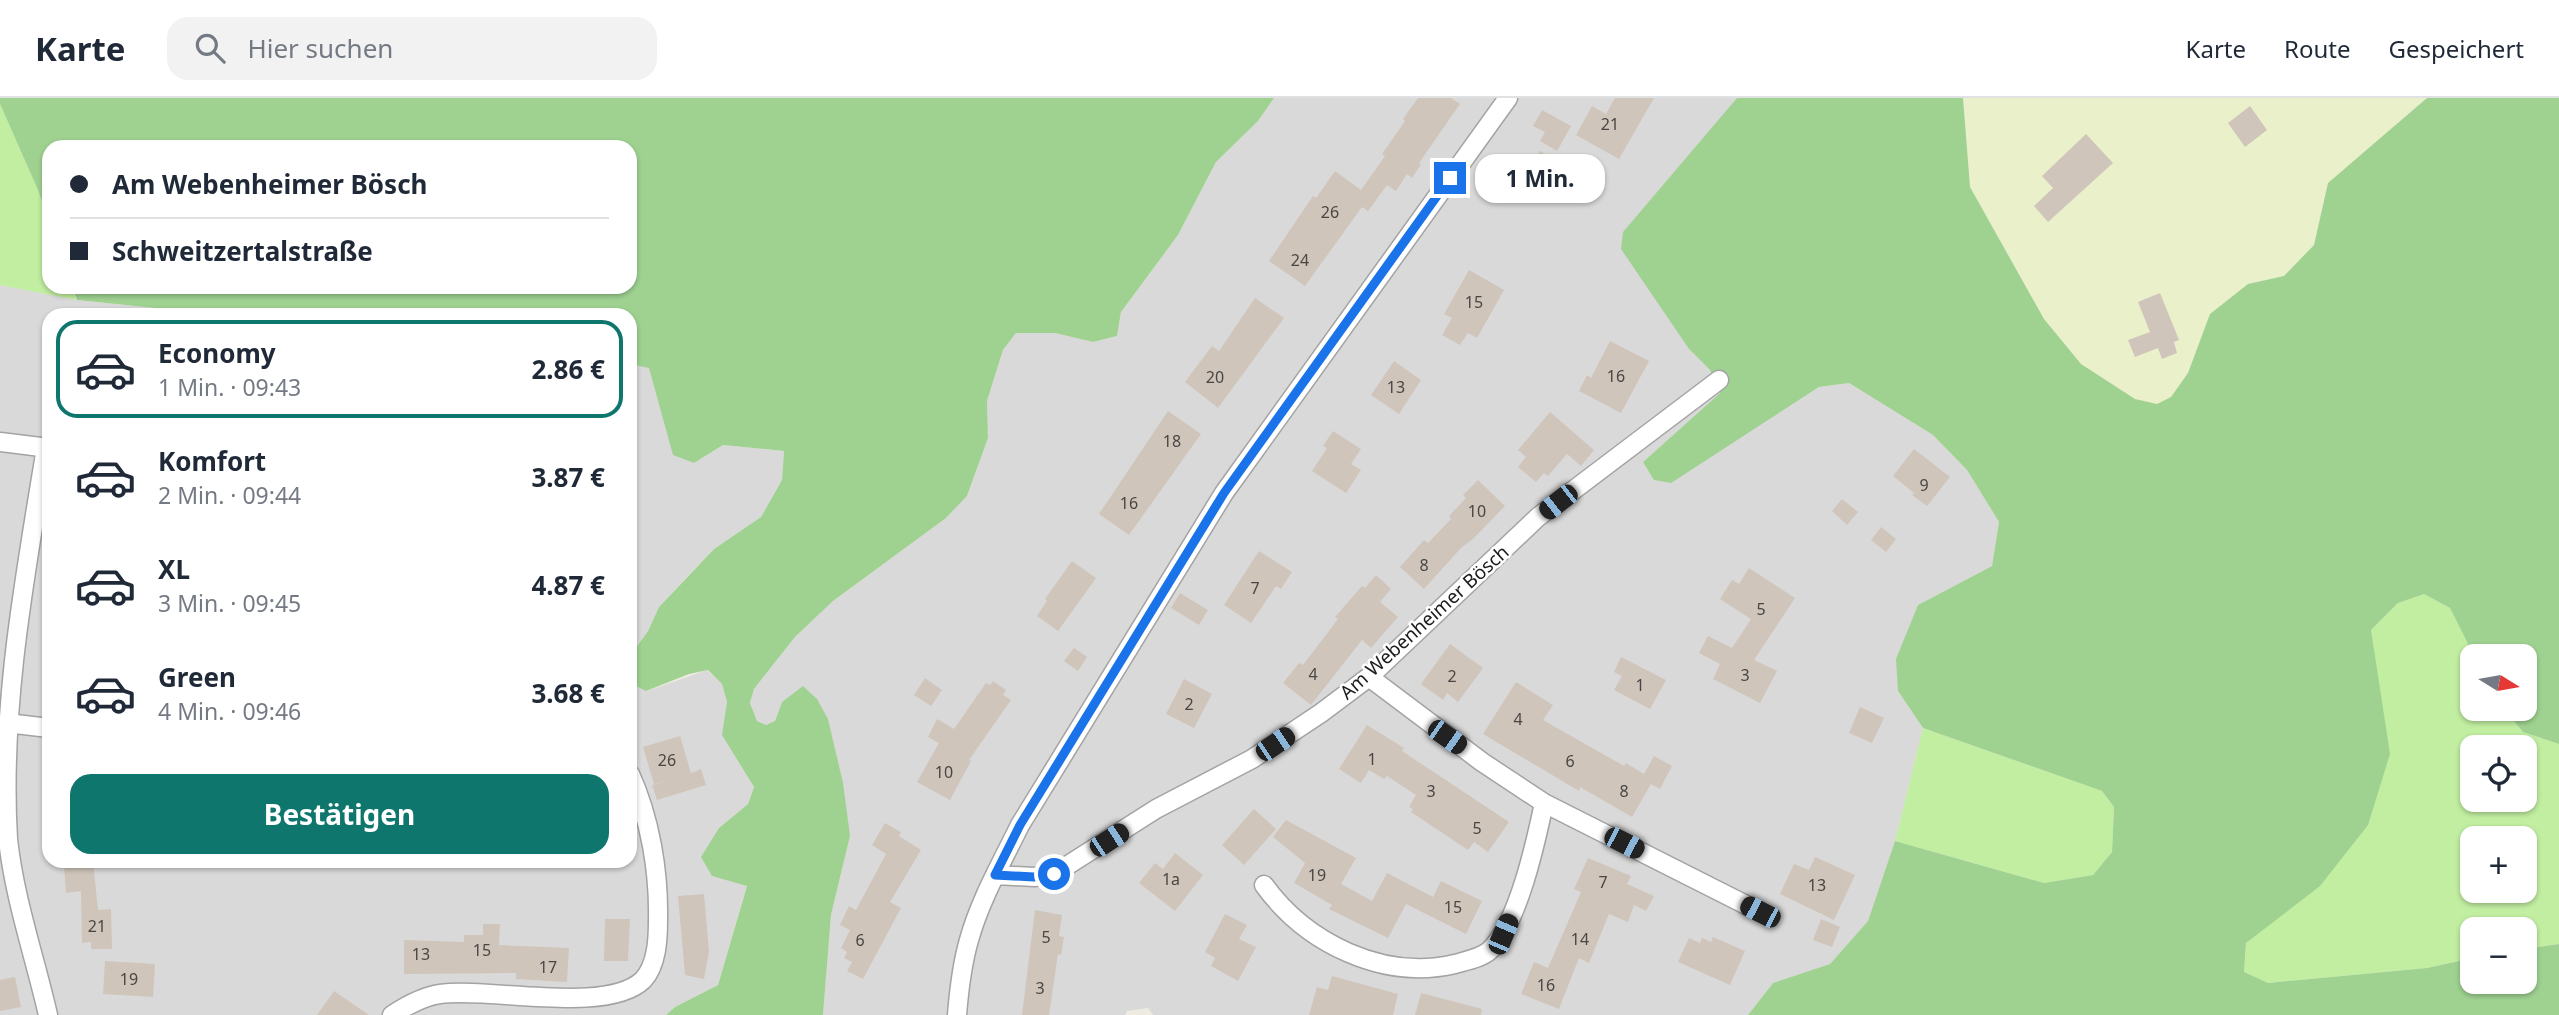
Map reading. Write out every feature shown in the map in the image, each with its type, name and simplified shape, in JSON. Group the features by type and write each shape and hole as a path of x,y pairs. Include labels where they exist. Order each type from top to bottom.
{"street":[{"path":"957,1015 969,939 995,875 1020,825 1224,493 1508,98"},
{"name":"Am Webenheimer Bösch","path":"995,875 1034,877 1054,874 1156,809 1252,759 1321,713 1368,677 1538,517 1719,380"},
{"path":"0,442 42,447"},
{"path":"42,483 14,649 5,776 9,841 16,882 48,1015"},
{"path":"1368,677 1482,762 1544,803 1760,912"},
{"path":"7,723 42,727"},
{"path":"392,1015 406,1006 439,994 471,993 529,999 600,1000 626,993 644,980 653,961 658,936 658,902 651,843 637,789"},
{"path":"1265,885 1276,901 1301,924 1364,961 1400,967 1438,968 1467,961 1488,953 1503,934 1535,846 1544,803"}],"shaded area":[{"path":"1274,98 1737,98 1699,145 1689,349 1710,370 1720,393 1643,462 1762,423 1819,387 1849,383 1933,435 1967,470 1999,522 1992,566 1918,605 1898,691 1923,728 1895,841 1868,921 1830,964 1773,983 1748,1015 1153,1015 1148,1008 1127,1011 1125,1015 823,1015 831,915 850,836 804,686 782,702 775,721 766,725 757,721 750,703 754,689 795,637 833,601 946,518 967,496 988,438 987,401 1003,350 1016,333 1055,333 1093,342 1117,336 1121,312 1178,235 1216,162 1258,121"},
{"path":"0,285 77,300 155,308 42,308 42,868 637,868 637,686 647,691 707,670 722,684 727,702 723,735 754,787 748,804 719,828 712,876 747,885 718,985 675,1007 666,1015 0,1015"},
{"path":"637,365 649,367 694,463 723,445 784,451 782,480 761,517 714,549 659,607 648,631 637,646"}],"green space":[{"path":"0,98 1274,98 1258,121 1216,162 1178,235 1121,312 1117,336 1093,342 1055,333 1016,333 1003,350 987,401 988,438 967,496 946,518 833,601 795,637 754,689 750,703 757,721 766,725 775,721 782,702 803,686 817,699 828,719 843,783 850,836 831,915 823,1015 666,1015 675,1007 718,985 747,886 712,876 701,857 719,828 748,804 754,787 722,735 727,702 722,684 708,670 689,674 646,691 637,686 637,646 648,631 659,607 714,549 761,517 782,480 784,451 723,445 694,463 673,455 649,368 637,365 637,308 155,308 77,300 75,294 637,294 637,140 42,140 42,201 0,104"},
{"path":"1737,98 1963,98 1970,187 2044,319 2081,364 2135,399 2157,404 2171,397 2188,373 2210,314 2248,284 2284,276 2314,245 2328,183 2427,98 2559,98 2559,744 2523,732 2514,721 2538,721 2538,644 2468,644 2450,608 2424,594 2398,603 2371,630 2390,754 2368,825 2320,886 2246,943 2244,972 2268,983 2427,968 2460,961 2460,994 2537,994 2537,947 2559,944 2559,1015 1748,1015 1773,983 1830,964 1868,921 1895,841 2044,883 2093,875 2112,852 2114,807 2102,791 1923,728 1898,691 1896,659 1918,605 1992,566 1999,522 1967,470 1933,435 1849,383 1819,387 1671,483 1654,480 1643,462 1720,393 1710,370 1689,349 1621,249 1623,232"},
{"path":"1963,98 2427,98 2397,123 2324,201 2314,245 2284,276 2248,284 2210,314 2188,373 2171,398 2157,404 2135,399 2081,364 2044,319 1970,187"},
{"path":"0,104 42,201 42,293 0,285"},
{"path":"46,294 74,294 76,300"},
{"path":"2424,594 2450,608 2468,644 2460,644 2460,721 2514,721 2523,732 2532,735 2460,735 2460,812 2537,812 2537,737 2559,744 2559,944 2537,947 2537,917 2460,917 2460,961 2427,968 2267,983 2244,972 2246,943 2281,913 2377,675 2371,630 2398,603"},
{"path":"1923,728 2102,791 2114,807 2112,852 2093,875 2044,883 1895,841"}],"building":[{"path":"1418,98 1451,98 1460,104 1419,163 1421,164 1412,178 1407,174 1396,191 1387,185 1368,211 1362,207 1305,286 1269,261 1313,196 1316,198 1335,171 1361,190 1385,156 1382,154"},
{"path":"1615,98 1654,98 1619,159 1576,135 1592,106 1606,114"},
{"path":"2250,106 2267,130 2245,147 2228,123"},
{"path":"1542,110 1571,126 1557,151 1540,141 1545,132 1533,126"},
{"path":"2086,134 2113,163 2048,222 2034,206 2053,188 2042,176"},
{"path":"1540,151 1575,171 1556,203 1522,184"},
{"path":"1469,270 1504,290 1477,338 1468,333 1460,345 1442,335 1452,318 1444,314"},
{"path":"2160,293 2179,340 2174,342 2177,353 2162,359 2158,348 2135,357 2128,340 2150,332 2138,302"},
{"path":"1255,298 1284,318 1218,408 1185,382 1212,346 1219,351"},
{"path":"1610,341 1649,361 1621,413 1579,391 1587,375 1591,378"},
{"path":"1394,361 1421,380 1399,414 1371,395"},
{"path":"1168,411 1201,434 1129,535 1099,514"},
{"path":"1550,412 1594,450 1581,466 1567,454 1548,476 1544,473 1536,482 1518,467 1526,457 1518,450"},
{"path":"1333,431 1361,449 1351,464 1361,470 1346,493 1312,471 1327,448 1323,446"},
{"path":"1914,449 1950,477 1927,506 1893,476"},
{"path":"1478,480 1505,506 1461,548 1424,589 1400,567 1424,540 1428,543 1451,519 1449,516 1466,498 1463,495"},
{"path":"1842,499 1858,512 1847,525 1832,511"},
{"path":"1881,527 1896,539 1886,552 1871,540"},
{"path":"1259,551 1292,572 1281,589 1276,586 1251,623 1224,605"},
{"path":"1072,561 1096,578 1058,631 1037,616 1047,601 1045,599"},
{"path":"1749,568 1795,598 1754,660 1777,671 1760,703 1713,679 1720,664 1699,653 1708,636 1732,648 1751,619 1720,599 1732,580 1739,584"},
{"path":"1376,575 1391,589 1380,602 1398,617 1371,648 1362,640 1311,705 1283,683 1299,663 1303,665 1338,619 1335,617 1362,586 1365,588"},
{"path":"1180,593 1208,610 1199,625 1171,608"},
{"path":"1450,644 1483,668 1458,702 1447,693 1443,700 1421,684"},
{"path":"1074,648 1087,657 1078,671 1064,661"},
{"path":"1621,657 1666,680 1650,709 1614,690 1622,676 1614,672"},
{"path":"925,678 942,690 931,706 914,695"},
{"path":"1184,679 1212,694 1194,728 1166,714"},
{"path":"993,681 1006,690 1003,695 1011,700 969,760 971,761 950,800 917,782 939,743 928,737 937,719 954,729 986,683 990,685"},
{"path":"1516,682 1553,705 1543,720 1624,766 1626,763 1644,774 1654,756 1672,766 1660,789 1651,784 1632,817 1580,787 1579,791 1483,734"},
{"path":"1860,707 1884,718 1872,743 1849,733"},
{"path":"1367,725 1509,822 1488,852 1474,842 1468,850 1411,812 1413,809 1409,807 1416,795 1387,776 1384,779 1369,770 1361,783 1339,769"},
{"path":"680,736 691,773 701,769 706,785 657,800 652,785 667,781 654,784 643,747"},
{"path":"1254,809 1276,829 1244,865 1222,845"},
{"path":"1286,820 1356,858 1341,884 1372,901 1387,873 1433,897 1441,881 1482,901 1466,934 1406,904 1388,938 1329,909 1332,905 1294,883 1305,863 1273,837"},
{"path":"885,823 901,832 899,836 921,850 890,902 901,908 863,979 847,971 852,962 844,958 847,952 841,948 850,930 840,925 849,906 856,910 886,854 872,845"},
{"path":"1175,853 1203,875 1175,911 1139,883 1155,863 1163,869"},
{"path":"1815,857 1855,875 1834,920 1780,894 1794,864 1809,870"},
{"path":"1588,858 1631,876 1627,884 1654,896 1646,911 1634,905 1628,922 1609,914 1589,963 1579,958 1559,1009 1521,994 1534,962 1548,968 1581,892 1574,889"},
{"path":"64,868 94,868 98,910 111,909 112,949 91,949 91,942 82,943 81,891 66,893"},
{"path":"704,894 709,952 704,979 685,975 678,896"},
{"path":"1035,910 1062,915 1059,936 1064,937 1061,955 1058,954 1049,1015 1022,1015"},
{"path":"1225,914 1247,925 1239,939 1256,947 1238,981 1211,966 1215,958 1205,952"},
{"path":"605,919 630,919 628,961 604,961"},
{"path":"1821,919 1840,927 1832,947 1813,940"},
{"path":"483,924 500,924 499,945 569,948 567,982 516,979 516,973 404,974 404,940 464,942 464,935 483,935"},
{"path":"1713,937 1745,951 1730,985 1678,962 1689,938 1700,943 1702,938 1711,942"},
{"path":"105,961 155,964 153,997 103,994"},
{"path":"1332,976 1398,994 1393,1015 1309,1015 1317,987 1328,990"},
{"path":"15,977 21,1007 0,1011 0,980"},
{"path":"334,991 369,1015 317,1015"},
{"path":"1421,993 1482,1009 1481,1015 1415,1015"}],"route":[{"path":"1054,874 1034,877 995,875 1020,825 1224,493 1450,178"}]}
